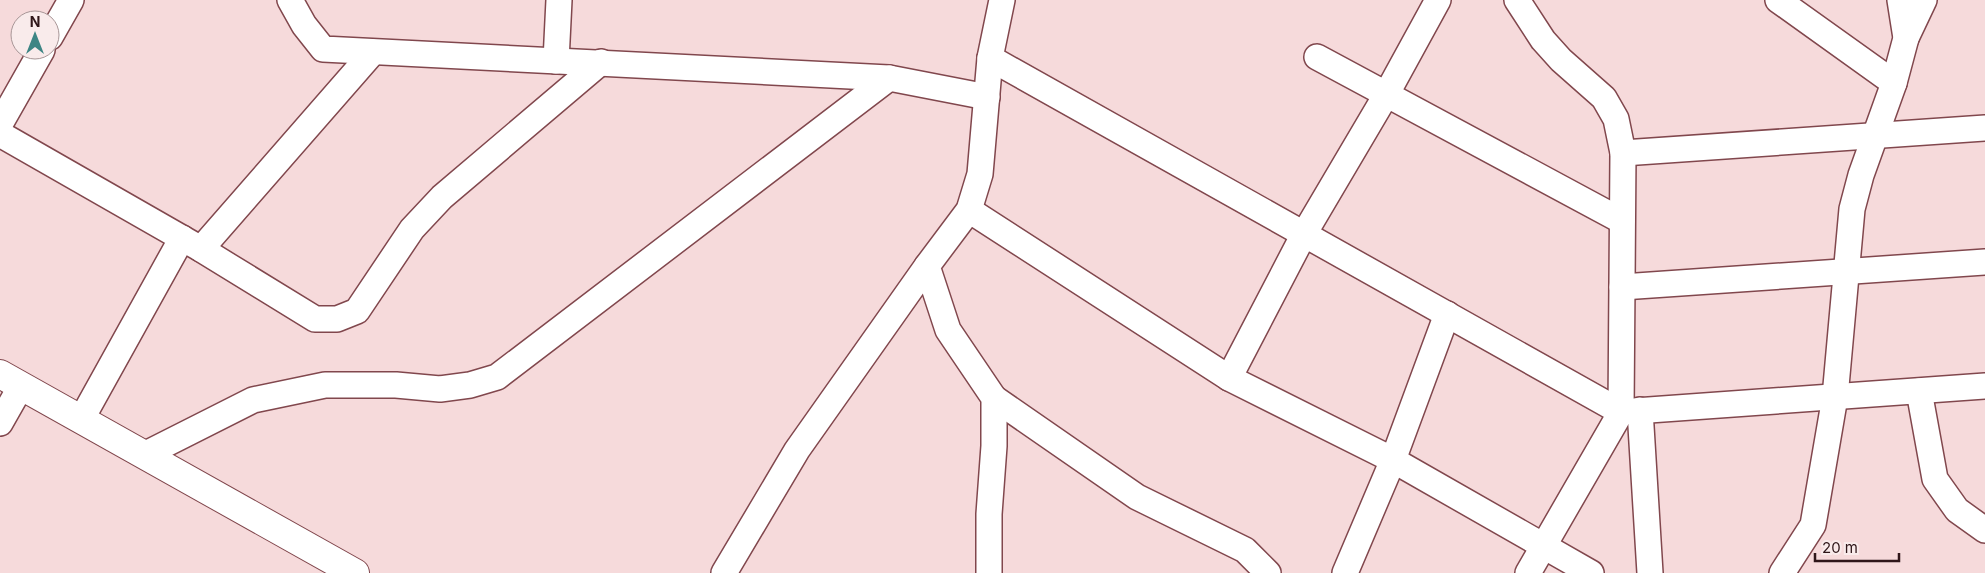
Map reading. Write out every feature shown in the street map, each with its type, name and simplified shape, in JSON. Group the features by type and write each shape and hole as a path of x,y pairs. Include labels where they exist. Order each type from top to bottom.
{"street":[{"path":"60,19 71,0"},
{"path":"290,0 304,25 323,49 889,78 987,97"},
{"path":"556,61 559,0"},
{"path":"724,573 797,450 927,266 969,210 980,174 990,58 1002,0"},
{"path":"1229,378 1304,234 1386,95 1438,0"},
{"path":"1518,0 1543,40 1604,98 1616,119 1623,153 1622,286 1631,411 1650,573"},
{"path":"1778,0 1894,83"},
{"path":"1900,0 1906,38"},
{"path":"1782,573 1813,525 1835,397 1852,209 1861,175 1894,83 1906,38 1924,0"},
{"path":"81,420 191,243 374,52"},
{"path":"1317,57 1622,221"},
{"path":"990,58 1447,314 1631,411 1985,386"},
{"path":"0,124 36,60"},
{"path":"0,134 191,243 315,319 337,319 357,311 412,229 442,197 601,62"},
{"path":"144,455 253,400 325,385 396,385 440,389 470,385 497,377 889,78"},
{"path":"1623,153 1985,128"},
{"path":"969,210 1229,378 1394,460 1591,573"},
{"path":"1622,286 1985,262"},
{"path":"927,266 948,330 994,398 1138,497 1245,550 1268,573"},
{"path":"1345,573 1394,460 1447,314"},
{"path":"0,423 10,380 354,573"},
{"path":"1919,390 1935,479 1957,510 1985,530"},
{"path":"989,573 989,514 994,446 994,398"},
{"path":"1528,573 1544,545 1631,411"}]}
